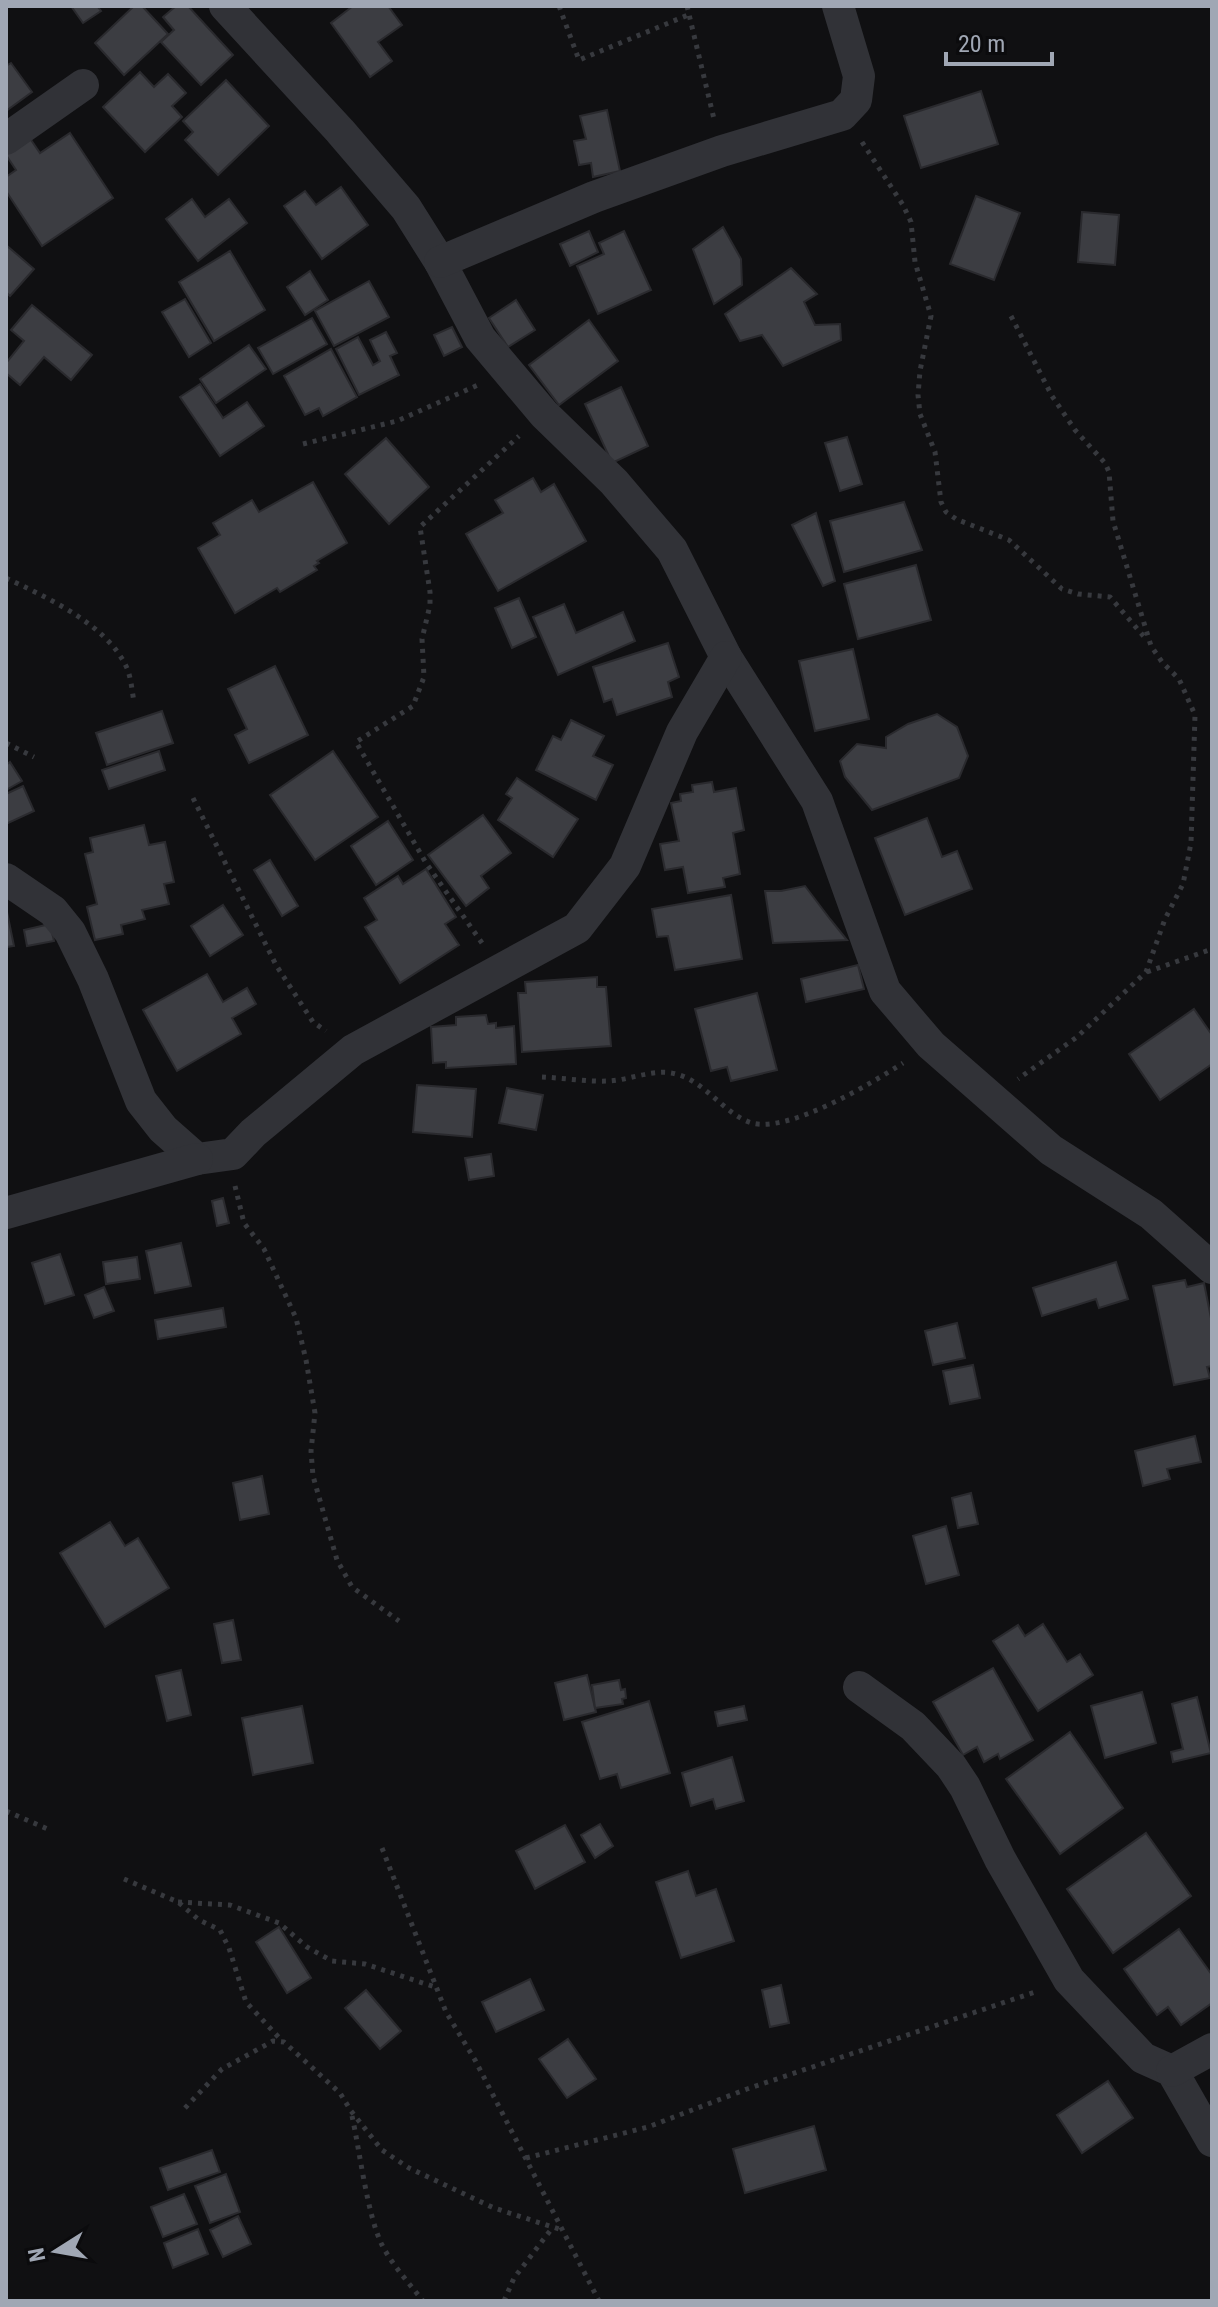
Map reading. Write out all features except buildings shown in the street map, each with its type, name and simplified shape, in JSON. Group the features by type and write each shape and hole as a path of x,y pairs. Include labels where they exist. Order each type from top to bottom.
{"street":[{"path":"225,6 406,208 440,262 480,338 544,414 614,482 672,550 726,657 817,801 885,991 931,1045 1051,1150 1151,1214 1212,1268"},
{"path":"440,262 594,197 722,151 842,115 856,100 859,76 838,6"},
{"path":"6,139 83,85"},
{"path":"6,1213 197,1159 233,1154 253,1133 353,1050 577,928 625,866 682,732 726,657"},
{"path":"6,879 53,911 70,932 93,979 141,1101 163,1129 197,1159"},
{"path":"859,1687 913,1726 951,1766 1069,1980 1143,2058 1172,2071 1212,2141"},
{"path":"1172,2071 1212,2049"}],"path":[{"path":"559,6 579,60 688,15"},
{"path":"687,6 722,151"},
{"path":"842,115 903,205 911,222 915,262 931,316 918,395 920,414 935,452 941,502 946,512 1009,540 1062,589 1110,597 1179,679 1195,715 1191,843 1183,884 1165,919 1146,972"},
{"path":"1011,316 1052,396 1109,472 1113,521 1151,646"},
{"path":"303,444 397,421 508,371"},
{"path":"499,969 426,863 356,742 413,706 424,677 422,639 430,592 420,527 544,414"},
{"path":"6,578 44,596 109,638 127,667 134,702"},
{"path":"6,743 34,757"},
{"path":"193,798 276,965 313,1022 353,1050"},
{"path":"991,1098 1077,1037 1146,972 1212,949"},
{"path":"542,1077 609,1081 675,1073 701,1085 715,1100 753,1123 784,1121 863,1088 931,1045"},
{"path":"233,1154 233,1178 244,1223 264,1249 299,1332 315,1413 311,1451 313,1476 337,1560 352,1587 399,1621"},
{"path":"6,1811 50,1830"},
{"path":"382,1848 446,2012 475,2060 599,2301"},
{"path":"124,1879 178,1902 199,1920 220,1930 246,2002 284,2042 334,2086 382,2150 409,2168 494,2208 563,2230"},
{"path":"178,1902 230,1905 279,1923 307,1947 332,1961 365,1964 436,1988"},
{"path":"526,2158 648,2127 747,2089 1069,1980"},
{"path":"185,2108 222,2069 273,2041 284,2042"},
{"path":"351,2111 381,2242 393,2263 423,2301"},
{"path":"504,2301 514,2278 553,2227"}]}
